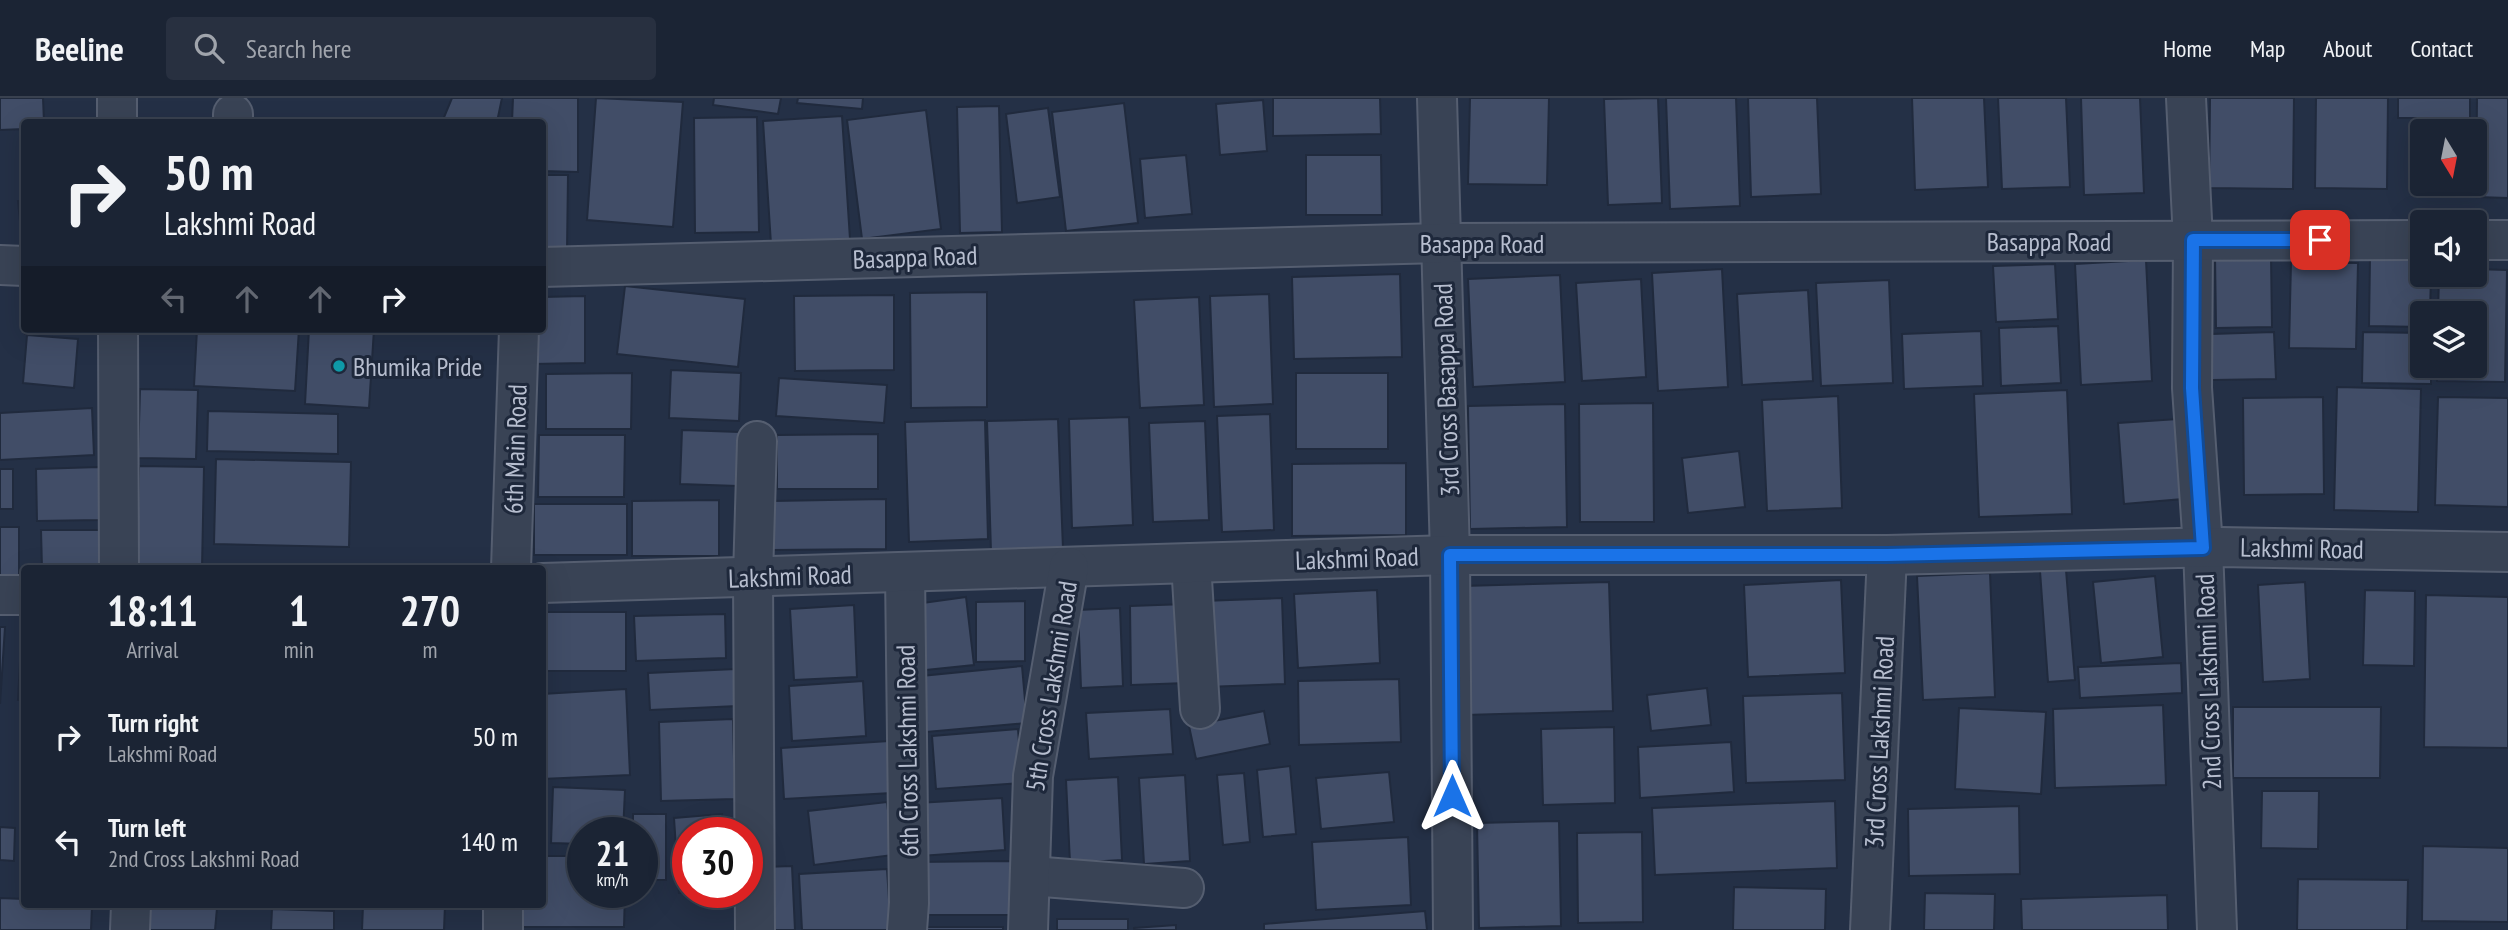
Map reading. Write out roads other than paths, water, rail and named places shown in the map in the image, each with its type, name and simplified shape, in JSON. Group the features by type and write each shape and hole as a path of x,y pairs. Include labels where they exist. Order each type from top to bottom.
{"street":[{"path":"117,98 117,119"},
{"name":"3rd Cross Basappa Road","path":"1437,98 1450,555 1453,930"},
{"name":"2nd Cross Lakshmi Road","path":"2186,98 2193,240 2192,388 2203,548 2217,930"},
{"name":"Basappa Road","path":"546,267 1441,243 2410,240"},
{"path":"2487,240 2508,240"},
{"path":"0,265 21,266"},
{"path":"118,333 119,565"},
{"name":"6th Main Road","path":"511,565 519,333"},
{"path":"755,930 753,577 757,442"},
{"name":"Lakshmi Road","path":"546,583 1450,555 1887,555 2203,548 2508,552"},
{"name":"3rd Cross Lakshmi Road","path":"1870,930 1887,555"},
{"path":"1191,563 1200,709"},
{"name":"5th Cross Lakshmi Road","path":"1028,930 1033,776 1069,567"},
{"name":"6th Cross Lakshmi Road","path":"905,572 909,903 907,930"},
{"path":"0,595 21,595"},
{"path":"1031,876 1184,888"},
{"path":"130,930 131,908"},
{"path":"503,908 503,930"}],"place":[{"name":"Bhumika Pride","path":"339,366"}]}
